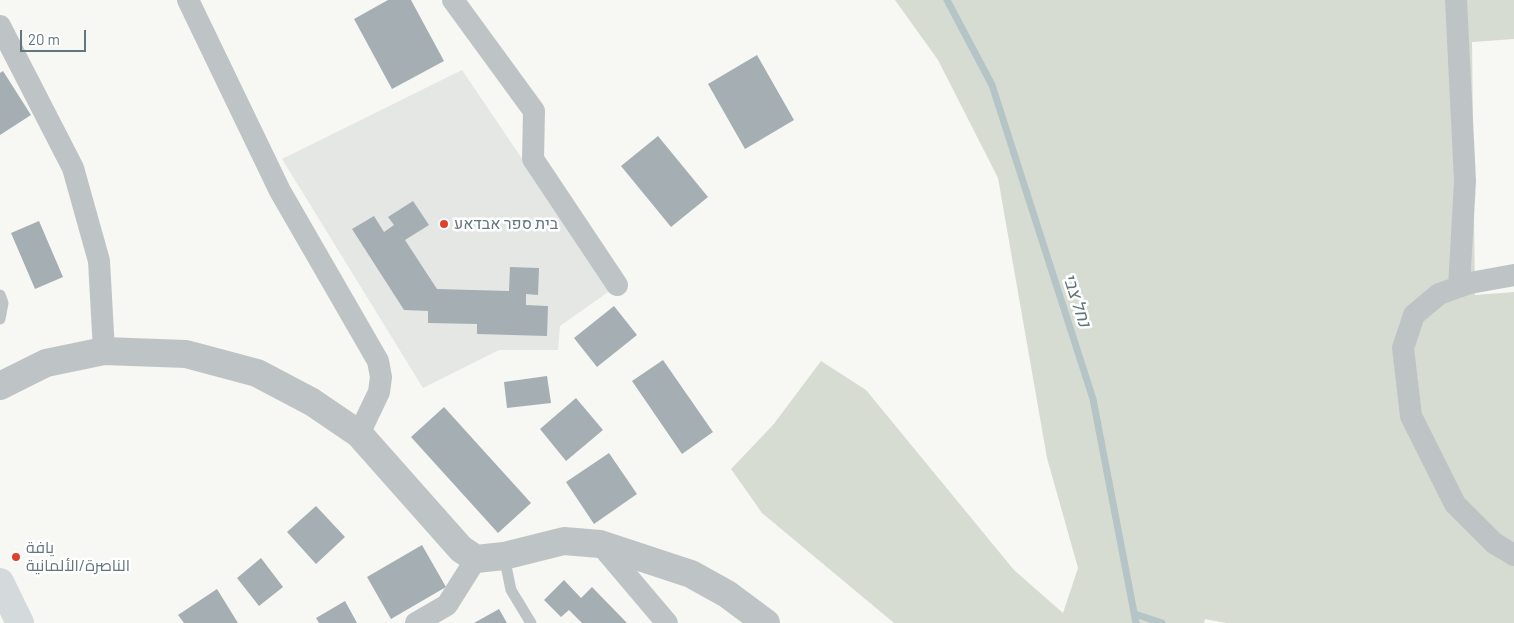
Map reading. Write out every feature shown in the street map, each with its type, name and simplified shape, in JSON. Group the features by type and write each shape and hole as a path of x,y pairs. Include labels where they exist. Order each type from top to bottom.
{"highway":[{"path":"0,582 20,623"}],"street":[{"path":"188,0 280,191 378,361 382,377 379,392 359,434"},
{"path":"453,0 534,111 533,159 617,286"},
{"path":"1456,0 1466,180 1459,287"},
{"path":"0,26 73,168 99,262 104,351"},
{"path":"1514,275 1459,287 1439,294 1414,315 1403,348 1411,416 1455,504 1494,543 1514,555"},
{"path":"0,386 46,363 104,351 186,354 258,373 312,402 359,434 461,550 476,559 504,556 564,541 600,544 691,574 727,594 766,623"},
{"path":"600,544 667,623"},
{"path":"416,623 447,605 476,559"}],"lane":[{"path":"0,295 2,303 0,319"},
{"path":"504,556 512,590 531,623"}],"shaded area":[{"path":"895,0 1514,0 1514,39 1472,42 1475,295 1514,292 1514,623 1226,623 1205,619 1204,623 894,623 762,513 731,469 773,425 821,361 866,390 1014,570 1063,613 1078,568 1047,458 998,178 938,60"},
{"name":"בית ספר אבדאע","path":"462,70 611,290 560,326 558,350 499,350 423,388 282,159"}],"building":[{"path":"388,0 411,0 444,61 392,89 354,19"},
{"path":"757,55 794,120 745,149 708,84"},
{"path":"3,71 31,115 0,135 0,73"},
{"path":"658,136 708,197 671,227 621,166"},
{"path":"413,201 429,225 405,240 437,289 509,291 510,267 539,268 538,295 526,294 526,305 548,306 547,336 477,334 477,324 428,323 428,311 404,310 352,229 374,216 384,232 394,225 388,217"},
{"path":"39,221 63,277 35,289 11,233"},
{"path":"614,306 637,335 597,367 574,338"},
{"path":"663,360 713,432 682,454 632,381"},
{"path":"547,376 551,403 507,408 504,382"},
{"path":"576,398 603,430 566,461 540,429"},
{"path":"444,407 531,503 498,533 411,437"},
{"path":"609,453 637,494 594,524 566,482"},
{"path":"316,506 345,537 316,564 287,532"},
{"path":"422,545 446,587 391,619 367,577"},
{"path":"261,558 283,587 259,606 237,578"},
{"path":"564,580 581,598 592,587 627,623 582,623 569,610 561,617 544,600"},
{"path":"217,589 238,623 184,623 178,615"},
{"path":"345,601 357,623 319,623 316,618"},
{"path":"499,609 507,623 474,623"}],"waterway":[{"name":"נחל צבי","path":"947,0 992,85 1093,399 1136,623"},
{"path":"1135,614 1162,623"}],"place":[{"name":"בית ספר אבדאע","path":"444,224"},
{"name":"يافة الناصرة/الألمانية","path":"16,557"}]}
